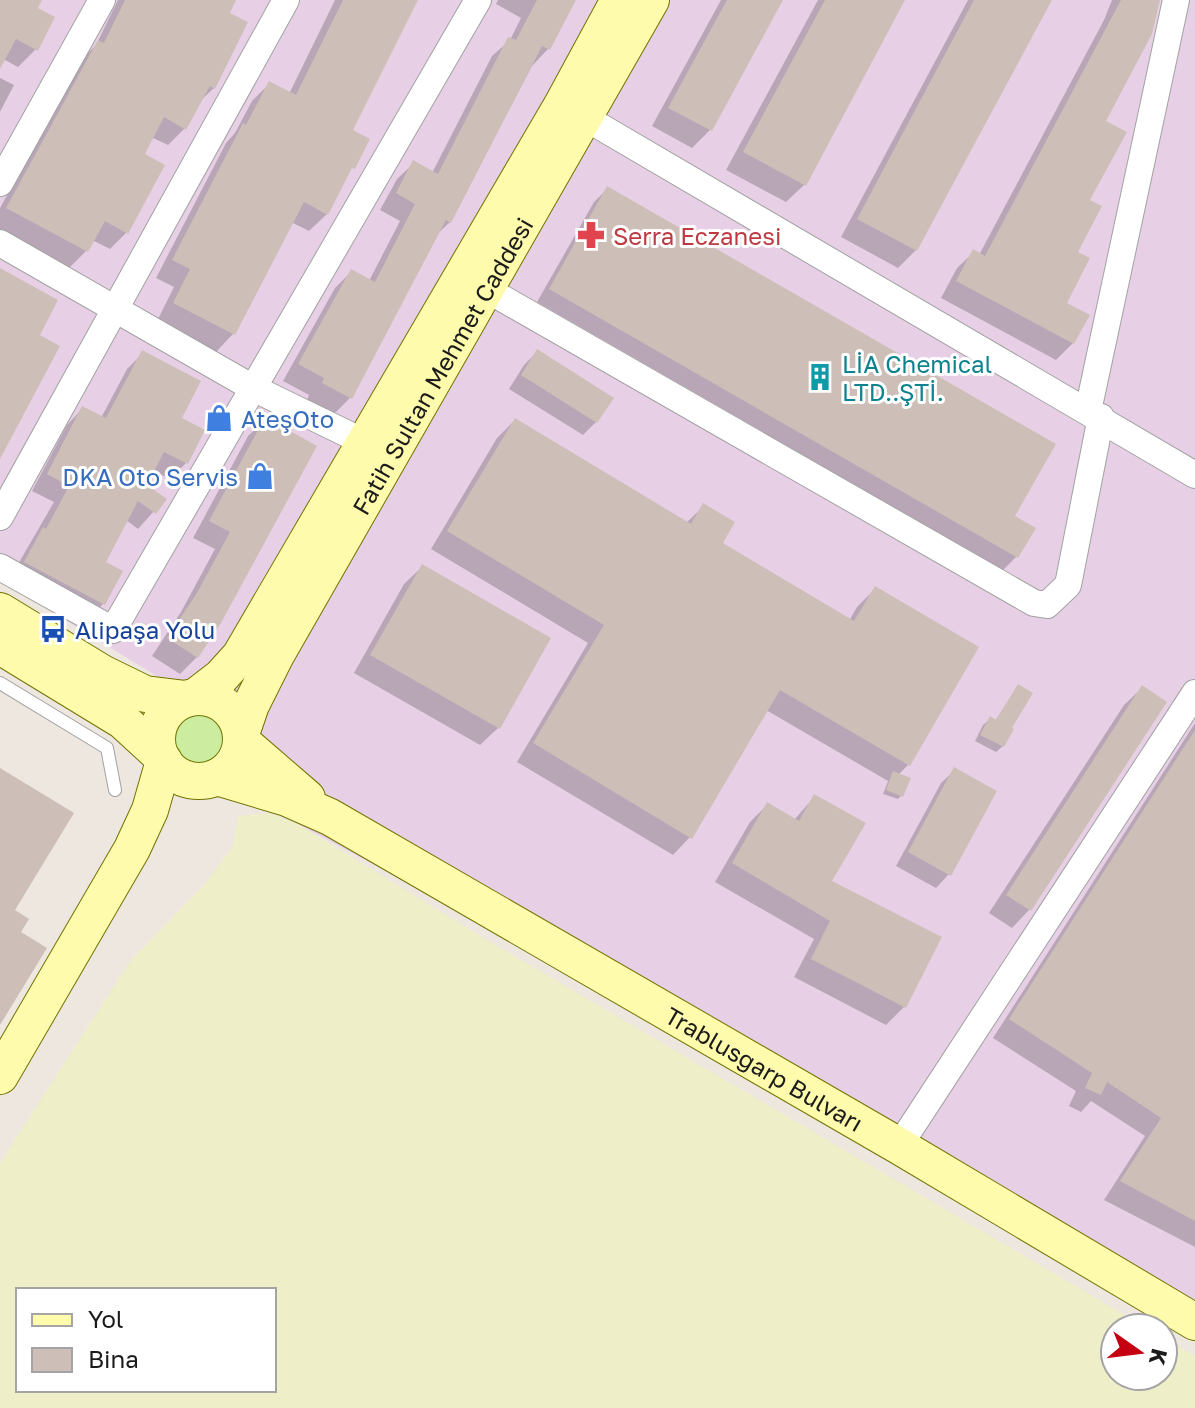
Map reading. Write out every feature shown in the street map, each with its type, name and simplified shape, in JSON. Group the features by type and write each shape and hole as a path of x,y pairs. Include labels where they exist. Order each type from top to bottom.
{"main road":[{"name":"Fatih Sultan Mehmet Caddesi","path":"190,698 221,677 240,656 486,289 573,111 619,0"},
{"name":"Fatih Sultan Mehmet Caddesi","path":"241,737 251,705 377,448 573,111 651,0"},
{"path":"0,611 102,673 145,694 208,698 230,710 237,721 241,737 234,762 210,779 132,849"},
{"path":"0,646 123,721 181,777 210,779"},
{"path":"0,1076 132,849 150,810 162,758 158,732 161,721 167,711 190,698"},
{"name":"Trablusgarp Bulvarı","path":"241,737 330,817"},
{"name":"Trablusgarp Bulvarı","path":"210,779 287,798 330,817 899,1146 1195,1322"}],"street":[{"path":"0,183 102,0"},
{"path":"0,517 286,0"},
{"path":"0,567 113,630 478,0"},
{"path":"486,289 1034,603 1047,605 1068,585 1095,414 1176,0"},
{"path":"573,111 1195,475"},
{"path":"0,243 253,388 377,448"},
{"path":"899,1146 1195,693"}],"lane":[{"path":"0,683 107,748 115,790"}],"shaded area":[{"path":"0,0 1195,0 1195,1337 1179,1328 1179,1312 1152,1312 523,944 296,823 274,748 0,580"}],"green space":[{"path":"200,712 219,720 227,739 219,758 200,766 181,758 173,739 181,720"},
{"path":"269,813 296,823 477,934 1120,1312 1099,1312 1099,1392 1179,1392 1179,1346 1195,1356 1195,1408 0,1408 0,1163 131,960 204,885 233,846 238,816"}],"building":[{"path":"0,0 42,0 38,8 55,17 38,51 16,39 0,69"},
{"path":"125,0 236,0 230,13 248,22 215,89 210,86 186,130 164,117 145,154 165,165 128,234 105,221 88,252 6,208 98,40 104,43"},
{"path":"343,0 418,0 353,130 370,139 355,169 352,168 328,215 304,202 235,335 173,303 190,269 172,260 243,123 246,125 269,81 296,95"},
{"path":"537,0 576,0 550,50 542,46 451,223 446,220 352,399 322,383 324,378 298,364 351,269 375,282 415,204 396,193 413,160 438,174 508,37 516,40"},
{"path":"727,0 783,0 712,131 668,108"},
{"path":"825,0 905,0 806,186 743,152"},
{"path":"974,0 1052,0 917,251 857,219"},
{"path":"1121,0 1160,0 1152,34 1106,121 1127,132 1090,200 1102,206 1078,252 1090,258 1067,303 1090,315 1074,344 956,281 973,249 985,256"},
{"name":"LİA Chemical LTD..ŞTİ.","path":"607,186 1056,444 1015,516 1036,528 1018,558 549,289"},
{"path":"0,268 58,300 40,335 60,346 0,459"},
{"path":"537,349 614,398 597,423 521,375"},
{"path":"142,350 201,381 182,418 205,430 188,464 164,452 147,485 167,499 156,514 138,501 106,562 123,571 105,605 24,562 69,486 47,474 82,406 106,418"},
{"path":"265,417 317,446 221,623 198,658 167,638 197,593 230,532 209,521"},
{"path":"515,418 691,524 703,503 735,522 723,543 854,621 875,586 979,647 910,766 780,690 692,839 533,743 604,625 447,531"},
{"path":"422,564 551,638 500,729 370,655"},
{"path":"1018,684 1033,693 1004,747 980,735 990,716 996,720"},
{"path":"1142,685 1167,702 1031,911 1006,895"},
{"path":"1195,730 1195,1221 1120,1181 1161,1118 1107,1082 1101,1095 1085,1088 1092,1073 1009,1019"},
{"path":"954,767 997,791 951,876 908,852"},
{"path":"0,768 74,813 15,910 29,919 21,932 47,948 0,1025"},
{"path":"893,771 911,778 903,797 886,790"},
{"path":"814,794 866,823 832,881 942,937 906,1008 811,959 830,921 732,863 767,802 799,821"}],"place":[{"name":"Serra Eczanesi","path":"591,235"},
{"name":"LİA Chemical LTD..ŞTİ.","path":"820,377"},
{"name":"AteşOto","path":"219,418"},
{"name":"DKA Oto Servis","path":"260,476"},
{"name":"Alipaşa Yolu","path":"53,629"}]}
